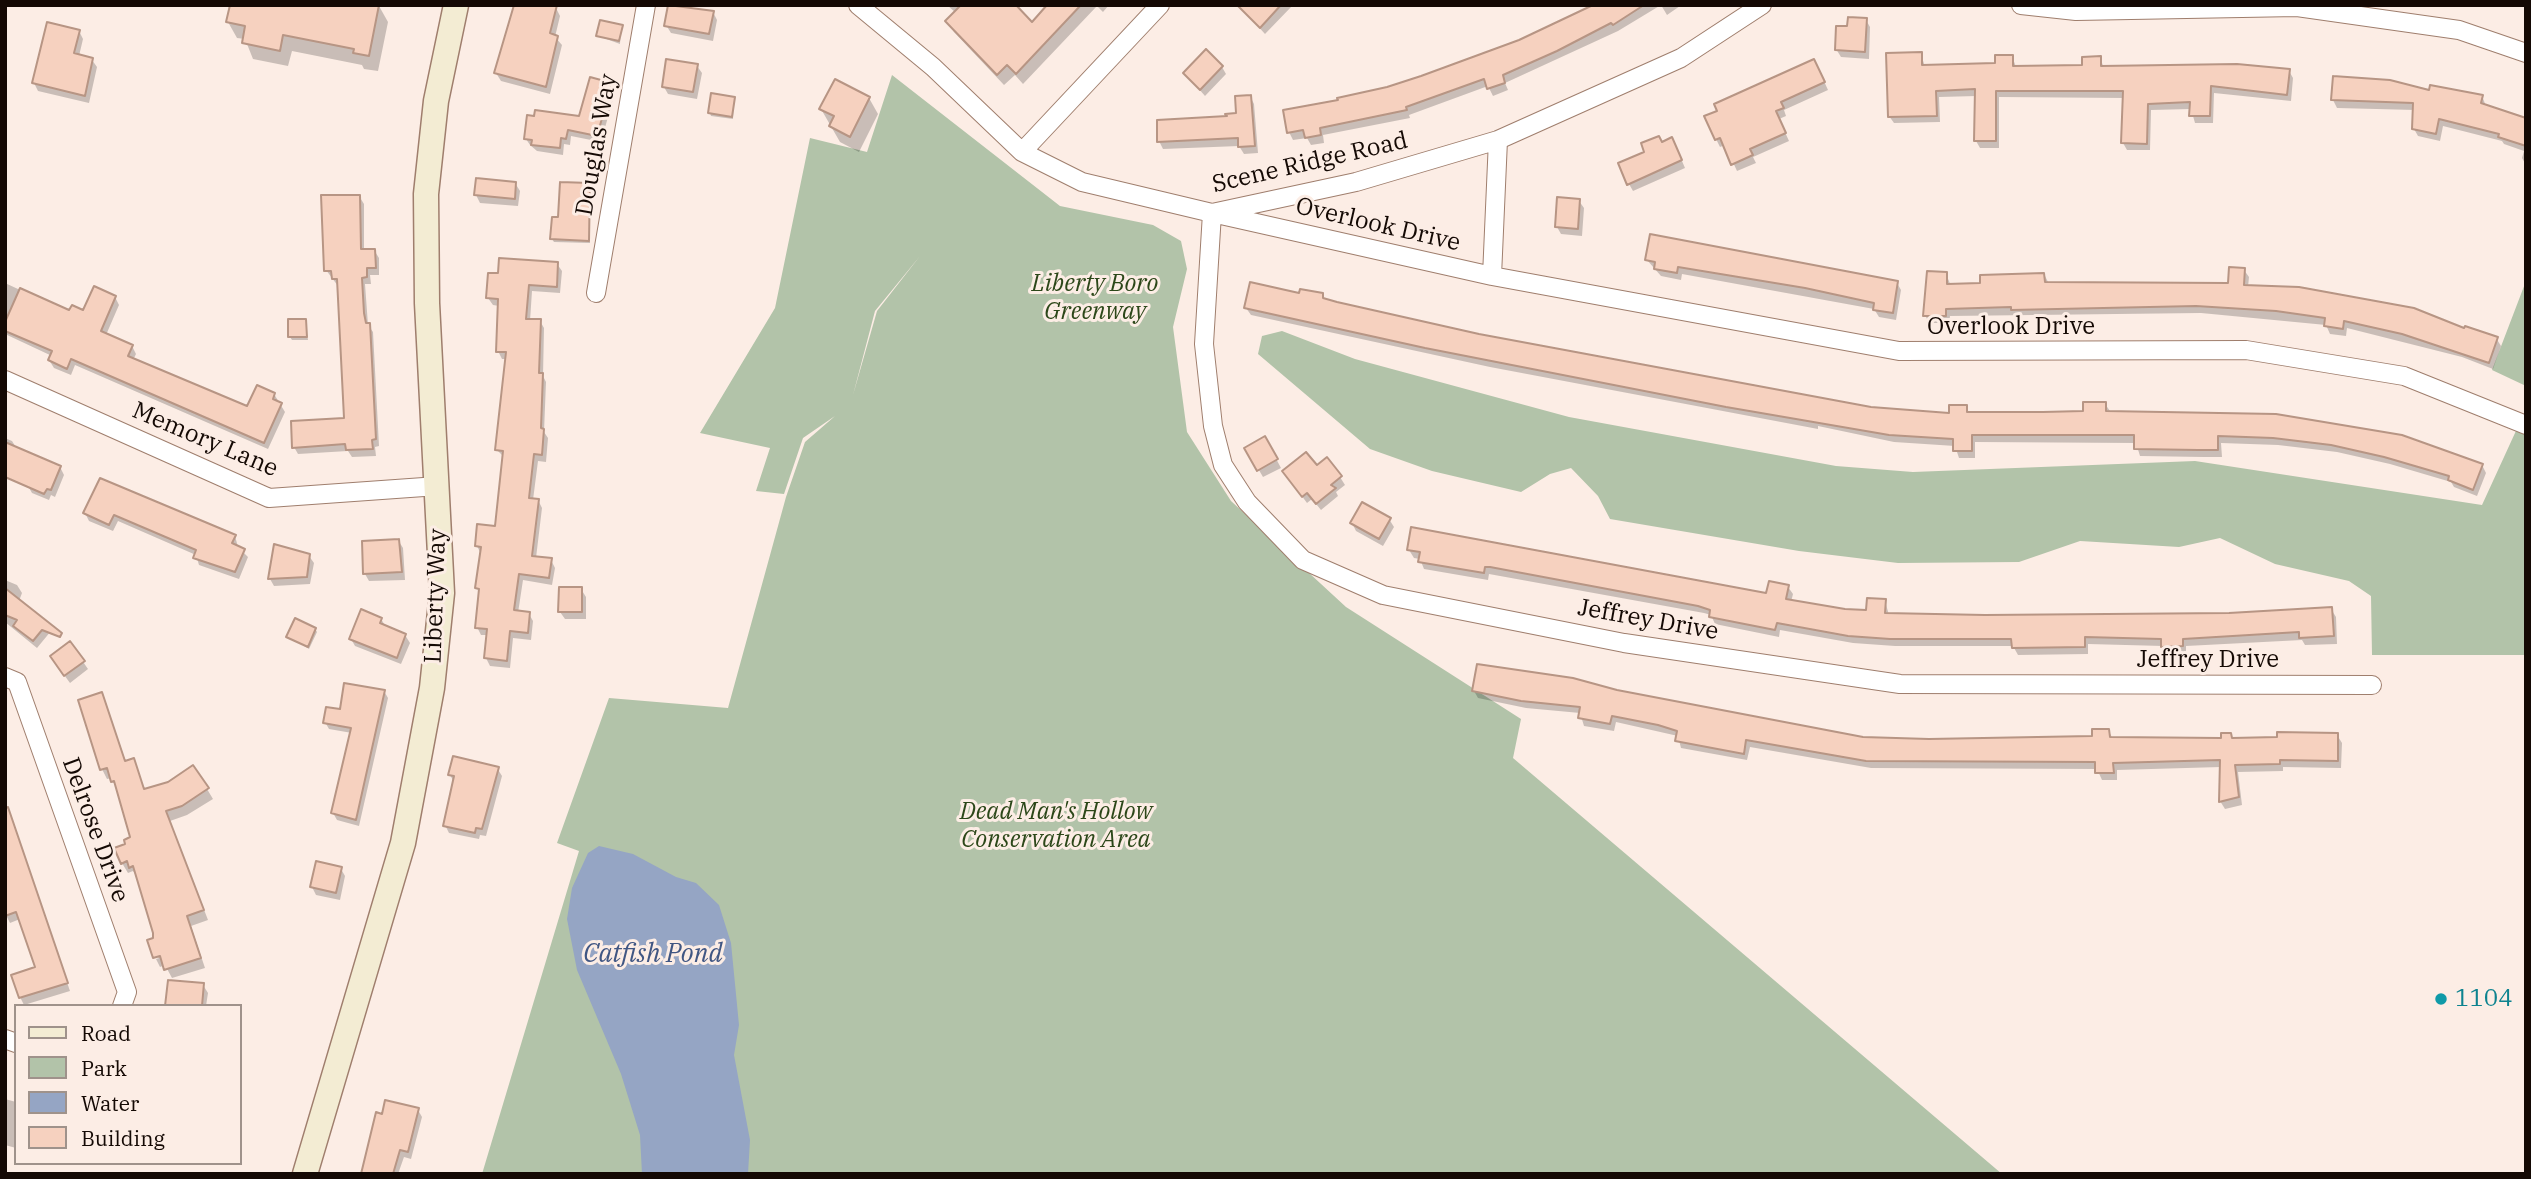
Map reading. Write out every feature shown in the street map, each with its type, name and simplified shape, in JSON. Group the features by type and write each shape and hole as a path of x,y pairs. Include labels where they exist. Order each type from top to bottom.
{"street":[{"name":"Liberty Way","path":"305,1174 400,855 422,754 442,593 427,303 426,194 436,101 457,5"},
{"name":"Douglas Way","path":"596,293 646,5"},
{"name":"Scene Ridge Road","path":"858,5 933,67 1022,152 1082,181 1212,213 1356,182 1498,140 1681,58 1762,5"},
{"path":"1022,152 1160,5"},
{"path":"2021,5 2076,10 2297,7 2459,30 2526,53"},
{"name":"Overlook Drive","path":"1492,276 1498,140"},
{"name":"Overlook Drive","path":"1212,213 1492,276 1899,351 2246,350 2404,376 2526,425"},
{"name":"Jeffrey Drive","path":"1212,213 1204,344 1213,426 1223,465 1247,502 1303,560 1382,595 1623,643 1900,684 2372,685"},
{"name":"Memory Lane","path":"5,380 269,498 438,486"},
{"name":"Delrose Drive","path":"5,677 17,682 127,992 123,1004"}],"green space":[{"name":"Dead Man's Hollow Conservation Area","path":"892,75 1060,206 1153,225 1181,241 1187,269 1173,327 1187,432 1231,501 1346,607 1521,719 1513,758 2002,1174 482,1174 579,851 557,843 609,698 728,708 786,497 805,442 835,416 803,438 784,494 756,491 770,448 700,433 775,308 810,138 867,152","holes":["920,256 877,311 853,395 875,311"]},
{"path":"2526,281 2526,386 2492,370"},
{"path":"1282,331 1355,359 1569,417 1836,466 1913,472 2195,461 2482,505 2526,409 2526,655 2372,655 2371,596 2349,581 2275,564 2220,538 2179,547 2080,541 2019,562 1898,563 1799,551 1610,519 1598,496 1571,468 1550,474 1521,492 1432,471 1370,449 1258,354 1262,336"}],"water":[{"name":"Catfish Pond","path":"599,846 633,854 676,877 696,883 719,905 731,943 739,1025 734,1055 750,1140 748,1174 642,1174 640,1135 621,1074 577,970 567,919 572,888 588,853"}],"building":[{"path":"230,5 379,5 369,56 353,53 354,49 283,35 280,51 242,43 245,26 226,22"},
{"path":"514,5 557,5 550,33 558,36 546,87 494,73"},
{"path":"668,5 714,11 709,34 664,26"},
{"path":"961,5 1016,5 1032,22 1047,5 1081,5 1016,74 1007,65 997,75 945,21"},
{"path":"1237,5 1281,5 1260,28"},
{"path":"1593,5 1644,5 1613,25 1611,23 1503,75 1505,83 1487,89 1484,79 1406,107 1407,110 1320,128 1321,135 1305,138 1303,130 1287,133 1283,110 1338,100 1337,98 1421,76 1519,40"},
{"path":"1848,17 1867,18 1865,52 1835,50 1836,26 1847,26"},
{"path":"600,20 623,25 619,41 596,36"},
{"path":"47,22 80,30 74,53 93,58 85,96 32,83"},
{"path":"1206,49 1223,66 1200,90 1183,73"},
{"path":"1922,52 1922,65 1995,63 1995,55 2013,55 2013,66 2082,65 2082,57 2101,56 2101,66 2237,64 2290,69 2287,95 2211,86 2210,116 2189,116 2190,102 2148,104 2147,144 2121,143 2123,91 1996,91 1996,141 1974,141 1975,89 1936,91 1937,116 1888,117 1886,53"},
{"path":"666,59 698,64 693,92 662,87"},
{"path":"1814,59 1825,82 1781,102 1784,108 1776,111 1786,133 1750,149 1753,155 1731,165 1720,138 1715,140 1704,116 1717,111 1714,104"},
{"path":"2333,76 2390,80 2429,90 2430,85 2483,95 2481,103 2526,118 2526,146 2498,137 2499,134 2439,119 2436,134 2412,129 2413,103 2331,100"},
{"path":"590,77 612,83 597,136 568,130 566,139 561,138 560,148 531,145 532,140 524,139 527,115 534,116 535,110 579,116"},
{"path":"835,79 870,97 850,137 829,126 834,116 819,109"},
{"path":"711,93 735,97 732,117 708,113"},
{"path":"1251,95 1255,146 1238,147 1238,138 1157,142 1157,120 1227,116 1225,114 1236,113 1235,96"},
{"path":"1659,136 1662,142 1672,137 1682,160 1627,185 1618,163 1644,152 1641,143"},
{"path":"476,178 516,182 515,199 474,195"},
{"path":"560,182 590,183 589,241 550,239 552,217 558,217"},
{"path":"321,195 360,195 361,249 375,249 376,268 367,268 367,277 362,278 364,313 366,323 370,323 376,439 372,440 373,449 346,450 345,444 292,448 291,421 344,418 337,279 332,279 331,271 324,271"},
{"path":"1557,197 1580,199 1578,229 1555,227"},
{"path":"1650,234 1898,281 1893,313 1873,310 1874,303 1805,288 1678,267 1677,273 1654,269 1655,262 1645,260"},
{"path":"499,258 558,262 557,287 529,285 526,319 541,319 539,373 543,373 542,455 534,454 529,498 539,499 532,556 552,558 549,578 519,574 514,610 530,612 528,633 510,631 507,661 484,658 487,629 475,628 479,589 475,588 481,547 475,546 477,524 495,526 503,451 495,450 506,352 496,352 498,299 486,298 488,273 498,273"},
{"path":"2229,267 2245,268 2244,285 2299,287 2414,308 2464,328 2465,326 2498,337 2489,363 2402,334 2344,321 2343,329 2324,326 2325,318 2276,311 2196,306 2011,310 2011,307 1946,309 1946,316 1923,316 1927,271 1947,272 1947,284 1980,283 1980,275 2044,273 2045,282 2228,283"},
{"path":"1250,282 1299,293 1300,289 1323,293 1323,298 1337,302 1479,334 1871,407 1949,413 1949,405 1967,405 1967,412 2043,412 2083,411 2083,402 2106,402 2106,411 2276,414 2402,435 2483,464 2473,490 2448,480 2449,476 2384,457 2331,445 2273,438 2218,436 2218,450 2198,450 2134,449 2134,435 1972,435 1972,451 1953,451 1953,439 1889,435 1726,407 1425,348 1244,308"},
{"path":"94,286 116,296 101,331 133,345 128,356 247,406 257,385 275,393 273,399 282,403 264,443 71,359 67,369 48,360 52,351 5,331 5,322 20,288 69,310 72,305 83,310"},
{"path":"288,319 306,319 307,337 288,337"},
{"path":"1265,436 1278,459 1257,471 1244,448"},
{"path":"5,442 61,466 51,490 47,489 44,494 5,477"},
{"path":"1306,452 1317,465 1327,457 1342,476 1331,485 1336,488 1316,504 1307,493 1302,497 1282,471"},
{"path":"100,478 236,535 232,543 245,549 235,572 193,558 196,550 114,515 109,525 83,513"},
{"path":"1362,502 1391,518 1379,539 1350,523"},
{"path":"1411,527 1766,593 1769,581 1789,585 1786,599 1845,609 1866,610 1867,598 1886,599 1885,613 1985,615 2229,613 2332,607 2334,636 2299,638 2299,632 2183,639 2183,646 2161,647 2161,639 2085,637 2085,647 2012,648 2011,639 1890,639 1848,636 1777,623 1775,630 1709,617 1710,610 1698,606 1490,567 1485,567 1484,573 1418,562 1420,552 1407,550"},
{"path":"399,539 402,572 363,574 362,541"},
{"path":"274,544 310,554 307,577 268,579"},
{"path":"559,587 582,587 582,612 558,612"},
{"path":"5,588 62,633 60,637 42,630 33,641 13,626 17,620 5,615"},
{"path":"361,609 382,618 380,623 406,634 397,658 349,639"},
{"path":"295,618 316,628 308,647 286,637"},
{"path":"70,641 85,661 64,676 50,656"},
{"path":"1477,664 1573,678 1617,690 1863,737 1929,739 2092,736 2092,729 2109,729 2110,737 2221,738 2221,733 2231,733 2232,738 2277,737 2277,732 2338,733 2338,761 2280,760 2280,764 2235,765 2239,797 2219,802 2220,760 2113,763 2114,773 2095,773 2095,762 1866,761 1746,740 1744,754 1675,741 1677,731 1658,725 1612,716 1610,724 1578,718 1580,707 1521,701 1472,691"},
{"path":"344,683 385,690 356,820 331,813 351,728 323,723 326,707 340,709"},
{"path":"102,692 125,761 134,758 144,789 168,782 193,765 209,788 182,806 166,811 204,910 187,916 201,958 164,970 160,956 153,958 147,940 153,938 153,933 133,866 129,868 127,861 121,864 114,848 125,844 124,840 130,837 114,781 111,782 107,768 100,770 78,700"},
{"path":"453,756 499,767 482,829 476,828 475,833 443,826 454,776 448,775"},
{"path":"8,807 68,983 19,998 11,975 35,967 16,912 5,916 5,808"},
{"path":"316,861 342,867 336,893 310,887"},
{"path":"168,980 204,983 202,1004 165,1004"},
{"path":"385,1100 419,1108 408,1152 400,1150 393,1174 361,1174 376,1112 382,1114"}],"place":[{"name":"1104","path":"2441,999"}],"park label":[{"name":"Liberty Boro Greenway","path":"1095,298"}]}
